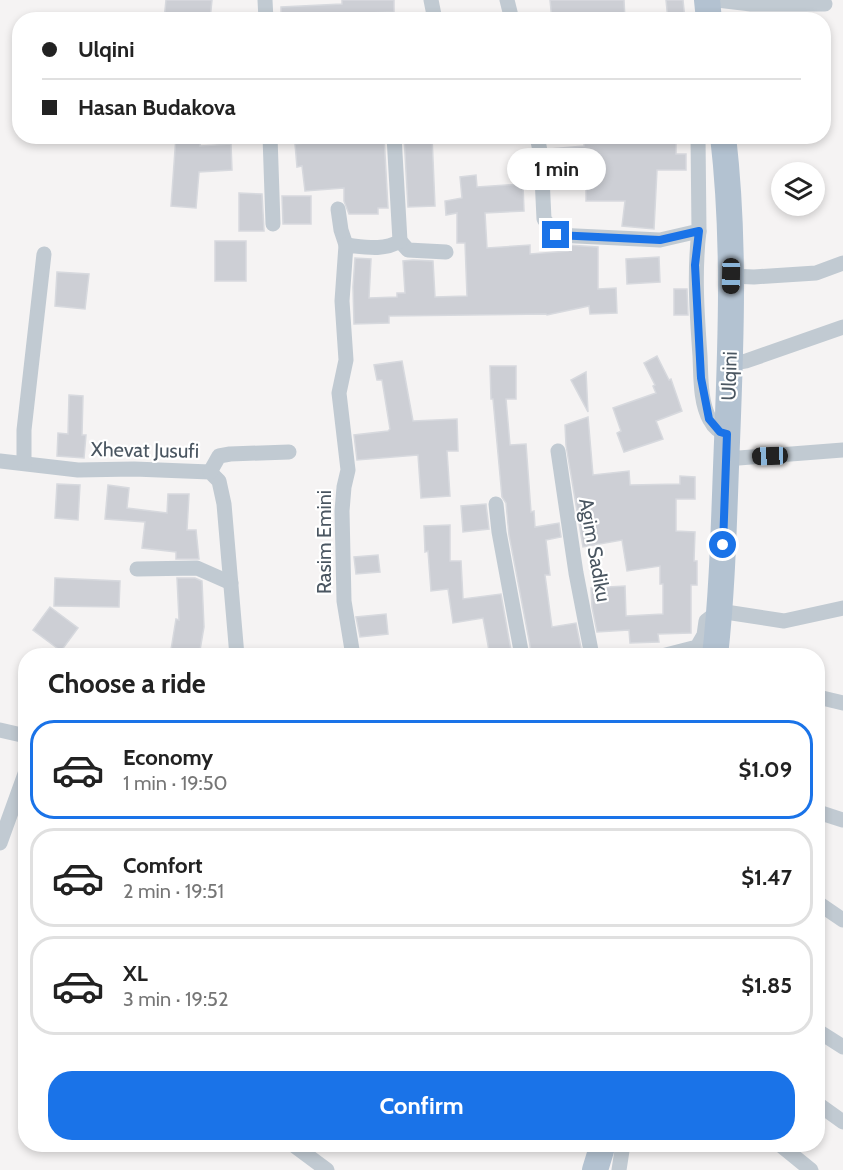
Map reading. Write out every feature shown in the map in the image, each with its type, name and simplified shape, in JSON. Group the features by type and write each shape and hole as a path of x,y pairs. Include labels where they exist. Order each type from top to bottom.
{"main road":[{"name":"Ulqini","path":"716,648 730,364 731,276 723,144"},
{"path":"595,1170 601,1152"}],"street":[{"path":"717,0 751,4 825,4"},
{"path":"270,144 273,224"},
{"path":"394,144 400,241 404,248 414,252 446,252"},
{"path":"539,144 544,219 556,235 660,240 699,231"},
{"path":"698,144 699,231 695,265 702,388 709,419 720,432 727,434"},
{"name":"Rasim Emini","path":"338,209 340,230 346,245 342,301 346,360 339,393 348,470 342,511 345,601 352,648"},
{"path":"346,245 372,248 391,246 400,241"},
{"path":"24,463 24,430 44,254"},
{"path":"731,276 808,274 843,263"},
{"path":"730,364 746,361 843,327"},
{"path":"726,459 791,456 843,450"},
{"name":"Agim Sadiku","path":"558,451 576,573 590,648"},
{"path":"210,471 219,456 236,453 290,452"},
{"name":"Xhevat Jusufi","path":"0,461 78,470 210,471 219,481 224,504 236,648"},
{"path":"496,504 521,648"},
{"path":"137,569 197,568 231,583"},
{"path":"693,648 697,647 704,635 706,621 719,611 784,621 843,608"},
{"path":"825,699 843,703"},
{"path":"0,730 18,734"},
{"path":"0,843 18,793"},
{"path":"825,814 843,820"},
{"path":"825,908 843,920"},
{"path":"825,1035 843,1047"},
{"path":"825,1109 843,1122"},
{"path":"303,1152 327,1170"},
{"path":"619,1170 622,1152"},
{"path":"789,1152 811,1170"}],"building":[{"path":"166,0 212,0 211,12 165,12"},
{"path":"342,0 394,0 394,12 281,12 281,7 342,4"},
{"path":"550,0 624,0 625,12 551,12"},
{"path":"666,0 683,0 684,12 667,12"},
{"path":"175,144 200,144 200,146 231,144 232,170 199,172 196,208 171,206"},
{"path":"295,144 384,144 388,208 378,208 378,214 349,214 344,201 344,188 305,191 302,166 297,167"},
{"path":"404,144 432,144 435,206 408,207"},
{"path":"584,144 676,144 676,154 686,154 686,170 657,170 654,229 622,226 625,201 586,201 586,169 552,172 550,149 584,146"},
{"path":"476,175 477,187 523,184 524,211 485,213 487,248 530,245 530,254 568,251 568,245 598,247 598,289 616,288 617,313 590,314 589,306 547,315 389,316 389,323 354,324 355,258 371,259 369,298 397,297 397,293 405,293 403,261 413,260 433,261 435,297 467,296 465,243 457,243 457,213 446,215 445,201 462,198 460,177"},
{"path":"239,193 262,194 264,231 239,231"},
{"path":"282,196 311,196 311,224 283,224"},
{"path":"215,241 246,241 246,281 215,281"},
{"path":"659,257 660,282 627,284 626,259"},
{"path":"57,272 89,274 85,309 55,306"},
{"path":"674,289 687,289 688,315 674,315"},
{"path":"657,356 669,380 671,379 682,411 656,421 663,439 624,452 617,433 621,431 613,408 656,393 653,386 655,385 644,363"},
{"path":"402,361 413,421 457,419 458,451 447,451 450,496 421,498 418,455 357,460 354,435 390,429 382,380 377,380 374,365"},
{"path":"490,366 516,366 516,399 506,399 510,445 526,444 531,512 534,511 535,527 559,523 561,537 546,540 550,575 545,575 552,627 576,623 581,648 530,648 509,535 506,503 502,497 493,399 491,399"},
{"path":"586,372 588,412 571,380"},
{"path":"69,395 83,396 82,435 86,435 84,458 57,456 58,433 68,434"},
{"path":"588,417 593,475 629,471 630,485 680,484 680,476 695,477 695,499 676,499 676,531 695,532 694,561 697,561 697,585 691,585 691,633 658,634 659,642 630,643 629,630 597,632 591,588 625,586 626,616 663,614 663,584 660,584 660,566 627,571 622,540 583,547 566,445 565,425"},
{"path":"57,484 80,485 78,520 55,518"},
{"path":"108,485 129,488 127,508 167,513 168,494 189,494 187,530 196,530 199,559 176,559 176,552 142,548 145,522 105,519"},
{"path":"486,504 489,529 463,532 461,506"},
{"path":"450,525 450,561 461,561 463,599 501,594 511,648 489,648 483,618 453,623 448,589 431,591 424,526"},
{"path":"378,555 380,572 356,574 354,557"},
{"path":"55,578 120,581 119,607 54,606"},
{"path":"177,578 195,578 202,581 204,627 200,648 171,648 176,619 179,620"},
{"path":"50,607 78,628 63,648 57,648 33,630"},
{"path":"386,614 388,634 360,637 356,617"}],"route":[{"path":"556,235 660,240 699,231 695,265 701,378 705,408 714,427 727,434 723,545"}]}
